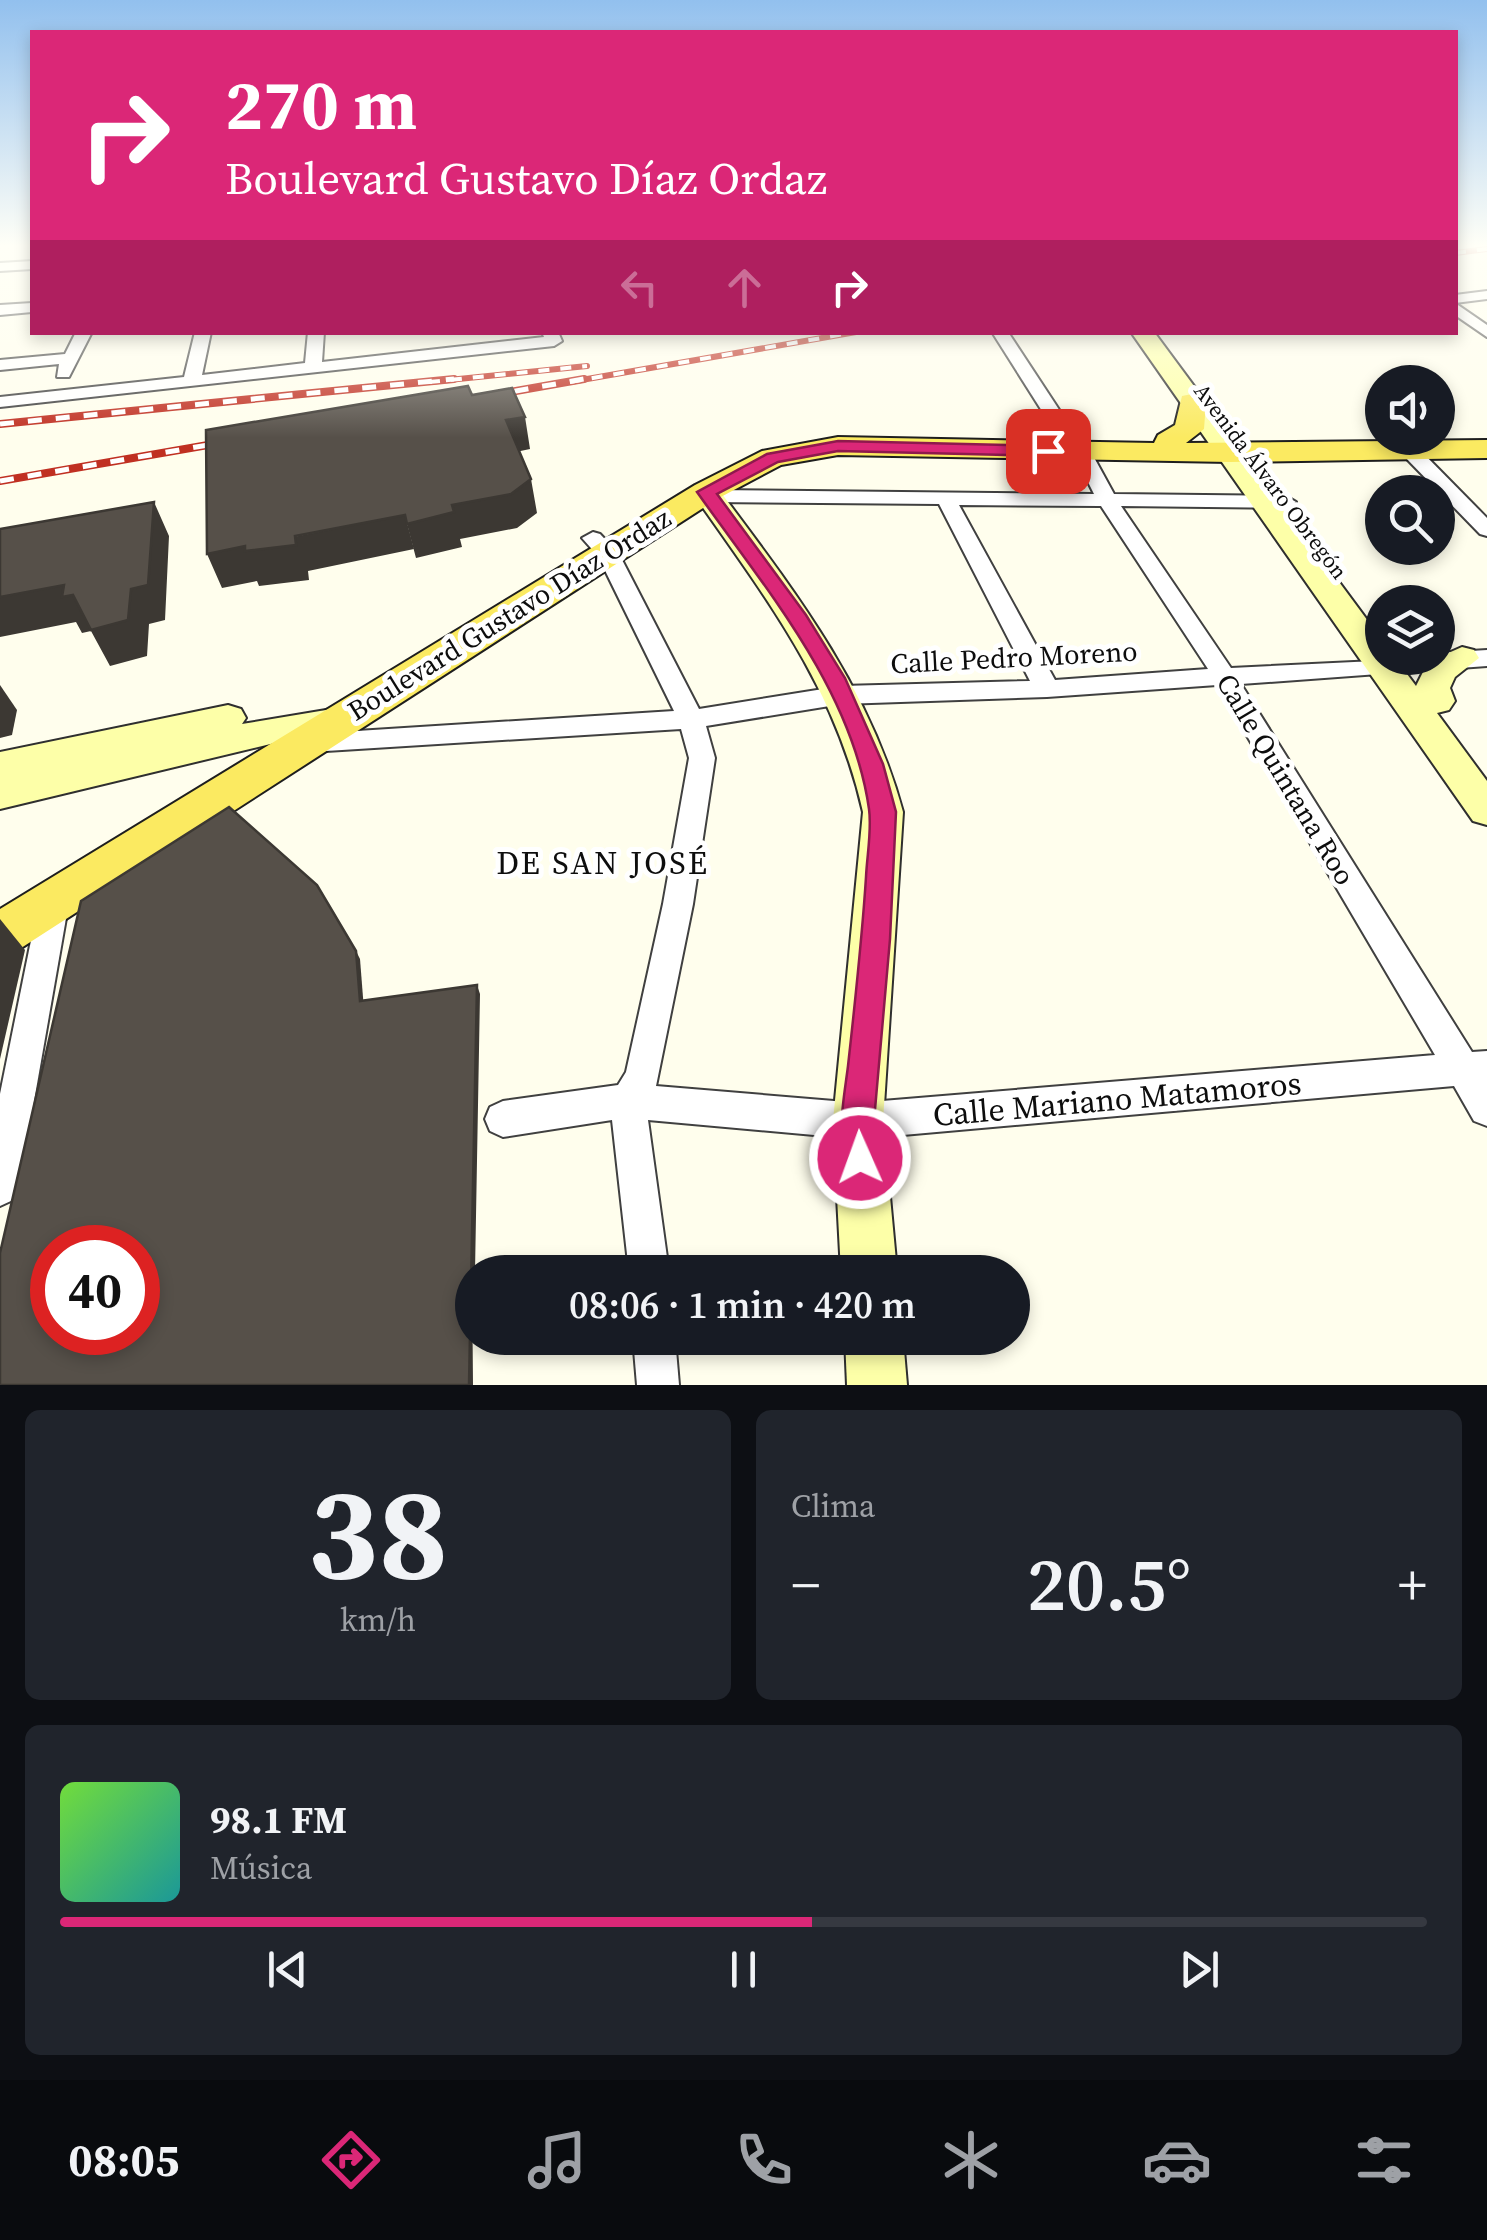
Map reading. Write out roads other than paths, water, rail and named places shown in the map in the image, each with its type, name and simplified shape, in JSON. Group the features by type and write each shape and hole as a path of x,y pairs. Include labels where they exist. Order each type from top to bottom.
{"main road":[{"path":"1168,441 1189,429 1192,402"},
{"path":"1455,431 1487,430"},
{"name":"Boulevard Gustavo Díaz Ordaz","path":"0,907 316,723 600,546 693,479 773,443 857,434 1075,444 1168,441 1234,446 1365,435"},
{"name":"Boulevard Gustavo Díaz Ordaz","path":"600,546 773,458 838,446 1075,444 1365,450"},
{"name":"Boulevard Gustavo Díaz Ordaz","path":"1455,450 1487,449"},
{"name":"Boulevard Gustavo Díaz Ordaz","path":"0,935 316,723"}],"street":[{"path":"1458,310 1487,332"},
{"path":"52,396 82,335"},
{"path":"192,380 202,335"},
{"path":"313,367 316,335"},
{"path":"439,335 442,353"},
{"name":"Calle Quintana Roo","path":"1002,335 1474,1068 1487,1109"},
{"name":"Avenida Álvaro Obregón","path":"1144,335 1192,402 1234,446"},
{"name":"Avenida Álvaro Obregón","path":"1162,335 1234,446 1365,618"},
{"path":"0,402 442,353 552,337"},
{"path":"0,365 71,358"},
{"path":"1414,455 1487,530"},
{"path":"708,494 1109,504 1276,502"},
{"path":"708,494 799,620 842,695 871,764 883,812 876,939 858,1121 868,1255"},
{"path":"946,499 1047,689"},
{"name":"Avenida Álvaro Obregón","path":"1276,502 1365,608"},
{"path":"600,546 691,719 702,758 642,1078 628,1101 647,1255"},
{"path":"1437,701 1433,688 1440,670 1475,658"},
{"name":"Calle Pedro Moreno","path":"316,723 691,719 842,695 1047,689 1365,664"},
{"name":"Avenida Álvaro Obregón","path":"1407,675 1487,810"},
{"name":"Avenida Álvaro Obregón","path":"1412,675 1437,701 1487,771"},
{"path":"0,766 90,744 316,723"},
{"path":"0,794 316,723"},
{"path":"0,1187 54,901"},
{"name":"Calle Mariano Matamoros","path":"502,1119 628,1101 858,1121 1474,1068"},
{"path":"655,1355 658,1385"},
{"path":"875,1355 877,1385"}],"railway":[{"path":"570,382 839,335"},
{"path":"429,382 587,366"},
{"path":"0,424 454,379"},
{"path":"487,396 584,379"},
{"path":"0,481 231,441"}],"district":[{"name":"DE SAN JOSÉ","path":"603,863"}]}
